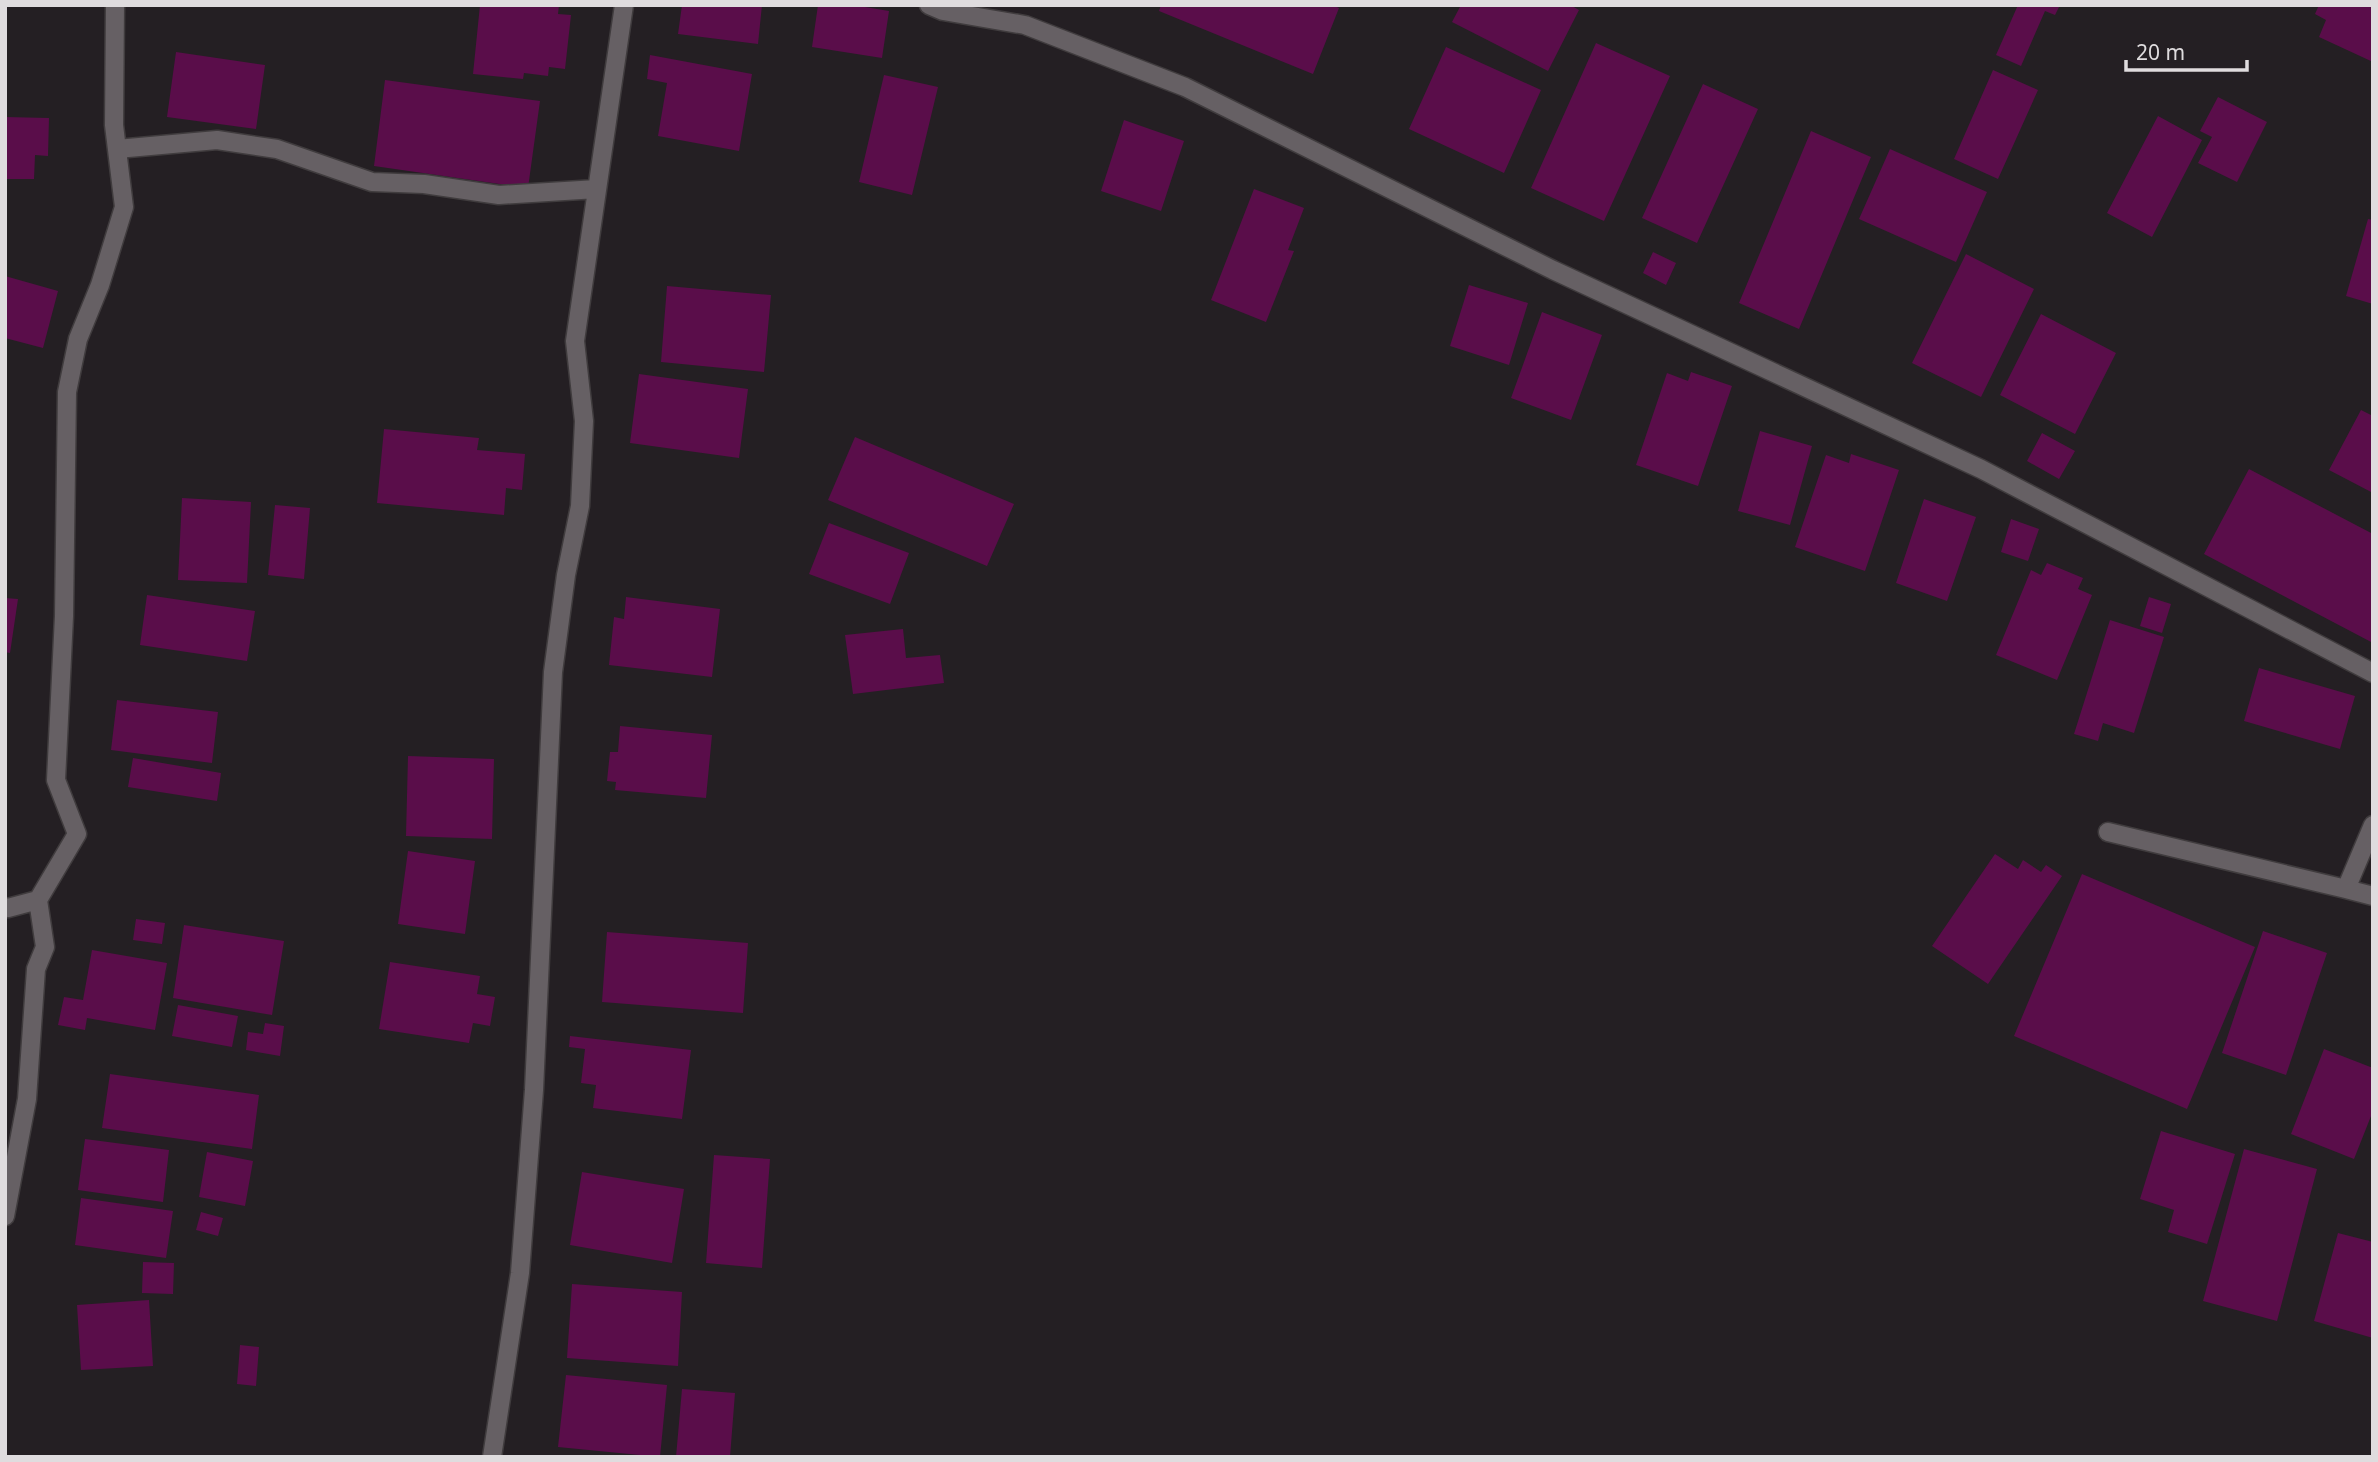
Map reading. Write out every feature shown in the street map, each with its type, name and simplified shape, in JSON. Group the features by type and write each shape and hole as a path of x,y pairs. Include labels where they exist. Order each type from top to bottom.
{"street":[{"path":"5,1216 27,1099 36,969 45,947 38,900 77,834 56,779 64,616 67,392 78,339 100,285 124,206 114,125 115,5"},
{"path":"492,1457 520,1272 534,1090 552,672 566,575 580,506 584,421 575,341 624,5"},
{"path":"929,5 943,11 1025,25 1185,88 1553,270 1981,469 2373,673"},
{"path":"117,149 217,140 278,149 372,182 424,184 499,195 597,190"},
{"path":"2346,889 2373,825"},
{"path":"2108,832 2373,896"},
{"path":"5,907 38,900"}],"building":[{"path":"480,5 559,5 558,14 571,15 565,69 549,67 548,76 524,73 523,79 473,74"},
{"path":"682,5 762,5 758,44 678,34"},
{"path":"818,5 853,5 889,11 882,58 812,47"},
{"path":"1161,5 1332,5 1339,8 1313,74 1159,11"},
{"path":"1461,5 1570,5 1579,10 1548,71 1452,22"},
{"path":"2018,5 2060,5 2055,15 2045,11 2021,66 1996,55"},
{"path":"2319,5 2373,5 2373,62 2319,37 2326,20 2315,14"},
{"path":"1596,43 1670,76 1604,221 1531,188"},
{"path":"1446,47 1541,90 1504,173 1409,129"},
{"path":"176,52 265,65 256,129 167,117"},
{"path":"650,55 752,74 739,151 658,136 667,83 647,79"},
{"path":"1993,70 2038,90 1998,179 1954,159"},
{"path":"884,75 938,87 912,195 859,182"},
{"path":"385,80 540,101 528,188 374,166"},
{"path":"1703,84 1758,109 1697,243 1642,218"},
{"path":"2218,97 2267,122 2237,182 2198,163 2212,137 2200,131"},
{"path":"2158,116 2202,140 2152,237 2107,213"},
{"path":"5,117 49,118 48,156 35,155 34,179 5,179"},
{"path":"1124,120 1184,141 1161,211 1101,191"},
{"path":"1811,131 1871,157 1799,329 1739,303"},
{"path":"1890,149 1987,192 1956,262 1859,219"},
{"path":"1254,189 1304,208 1288,250 1294,251 1266,322 1211,300"},
{"path":"2368,219 2373,220 2373,304 2346,296"},
{"path":"1653,252 1676,263 1666,285 1643,273"},
{"path":"1966,254 2034,289 1981,397 1912,363"},
{"path":"5,276 58,291 43,348 5,338"},
{"path":"1469,285 1528,303 1509,365 1450,346"},
{"path":"667,286 771,295 764,372 661,362"},
{"path":"1542,312 1602,335 1571,420 1511,398"},
{"path":"2041,314 2116,353 2075,434 2000,395"},
{"path":"1691,372 1732,386 1698,486 1636,465 1667,373 1688,381"},
{"path":"639,374 748,389 739,458 630,443"},
{"path":"2361,410 2373,416 2373,493 2329,470"},
{"path":"384,429 479,438 477,450 525,454 522,490 506,488 504,515 377,503"},
{"path":"1760,431 1812,446 1790,525 1738,511"},
{"path":"2042,433 2075,451 2059,479 2027,461"},
{"path":"855,437 1014,504 987,566 828,500"},
{"path":"1851,454 1899,470 1865,571 1795,547 1826,455 1849,463"},
{"path":"2249,469 2373,534 2373,643 2204,554"},
{"path":"182,498 251,502 247,583 178,580"},
{"path":"1924,499 1976,517 1947,601 1896,583"},
{"path":"275,505 310,508 304,579 268,575"},
{"path":"2011,519 2039,529 2028,561 2001,552"},
{"path":"829,523 909,553 890,604 809,574"},
{"path":"2047,563 2083,578 2078,589 2092,595 2057,680 1996,655 2031,570 2041,575"},
{"path":"147,595 255,611 247,661 140,645"},
{"path":"626,597 720,609 712,677 609,665 614,617 624,619"},
{"path":"2149,597 2171,604 2162,633 2140,626"},
{"path":"5,598 18,599 10,653 5,652"},
{"path":"2110,620 2164,637 2134,733 2103,723 2098,741 2074,734"},
{"path":"903,629 906,658 940,655 944,683 853,694 845,635"},
{"path":"2259,668 2355,696 2340,749 2244,721"},
{"path":"117,700 218,712 212,763 111,750"},
{"path":"620,726 712,735 706,798 615,790 616,782 607,781 610,752 618,752"},
{"path":"408,756 494,759 492,839 406,836"},
{"path":"133,758 221,773 217,801 128,787"},
{"path":"408,851 475,861 465,934 398,924"},
{"path":"1995,854 2018,869 2023,860 2041,872 2046,865 2062,876 1988,984 1932,946"},
{"path":"2082,874 2255,947 2187,1109 2014,1036"},
{"path":"136,919 165,923 162,944 133,940"},
{"path":"184,925 284,941 272,1015 173,998"},
{"path":"2263,931 2327,953 2286,1075 2222,1053"},
{"path":"607,932 748,943 743,1013 602,1002"},
{"path":"92,950 167,963 155,1030 87,1018 85,1030 58,1025 64,997 83,1000"},
{"path":"390,962 480,976 477,994 495,997 490,1026 473,1023 469,1043 379,1029"},
{"path":"178,1005 238,1016 232,1047 172,1036"},
{"path":"265,1023 284,1026 280,1056 246,1050 248,1032 263,1034"},
{"path":"570,1036 691,1050 682,1119 593,1108 596,1085 581,1083 585,1049 569,1047"},
{"path":"2324,1049 2373,1068 2373,1111 2354,1159 2291,1134"},
{"path":"110,1074 259,1095 252,1149 102,1128"},
{"path":"2161,1131 2235,1154 2207,1244 2168,1232 2174,1210 2140,1199"},
{"path":"85,1139 169,1150 163,1202 78,1190"},
{"path":"2244,1149 2317,1169 2277,1321 2203,1301"},
{"path":"207,1152 253,1161 245,1206 199,1197"},
{"path":"714,1155 770,1159 762,1268 706,1263"},
{"path":"582,1172 684,1189 672,1263 570,1245"},
{"path":"81,1198 173,1211 166,1258 75,1245"},
{"path":"201,1212 223,1218 218,1236 196,1230"},
{"path":"2338,1233 2373,1242 2373,1338 2314,1321"},
{"path":"143,1262 174,1263 173,1294 142,1293"},
{"path":"572,1284 682,1292 678,1366 567,1358"},
{"path":"149,1300 153,1366 81,1370 77,1305"},
{"path":"240,1345 259,1347 256,1386 237,1384"},
{"path":"566,1375 667,1385 660,1457 558,1447"},
{"path":"682,1389 735,1393 730,1457 676,1457"}]}
